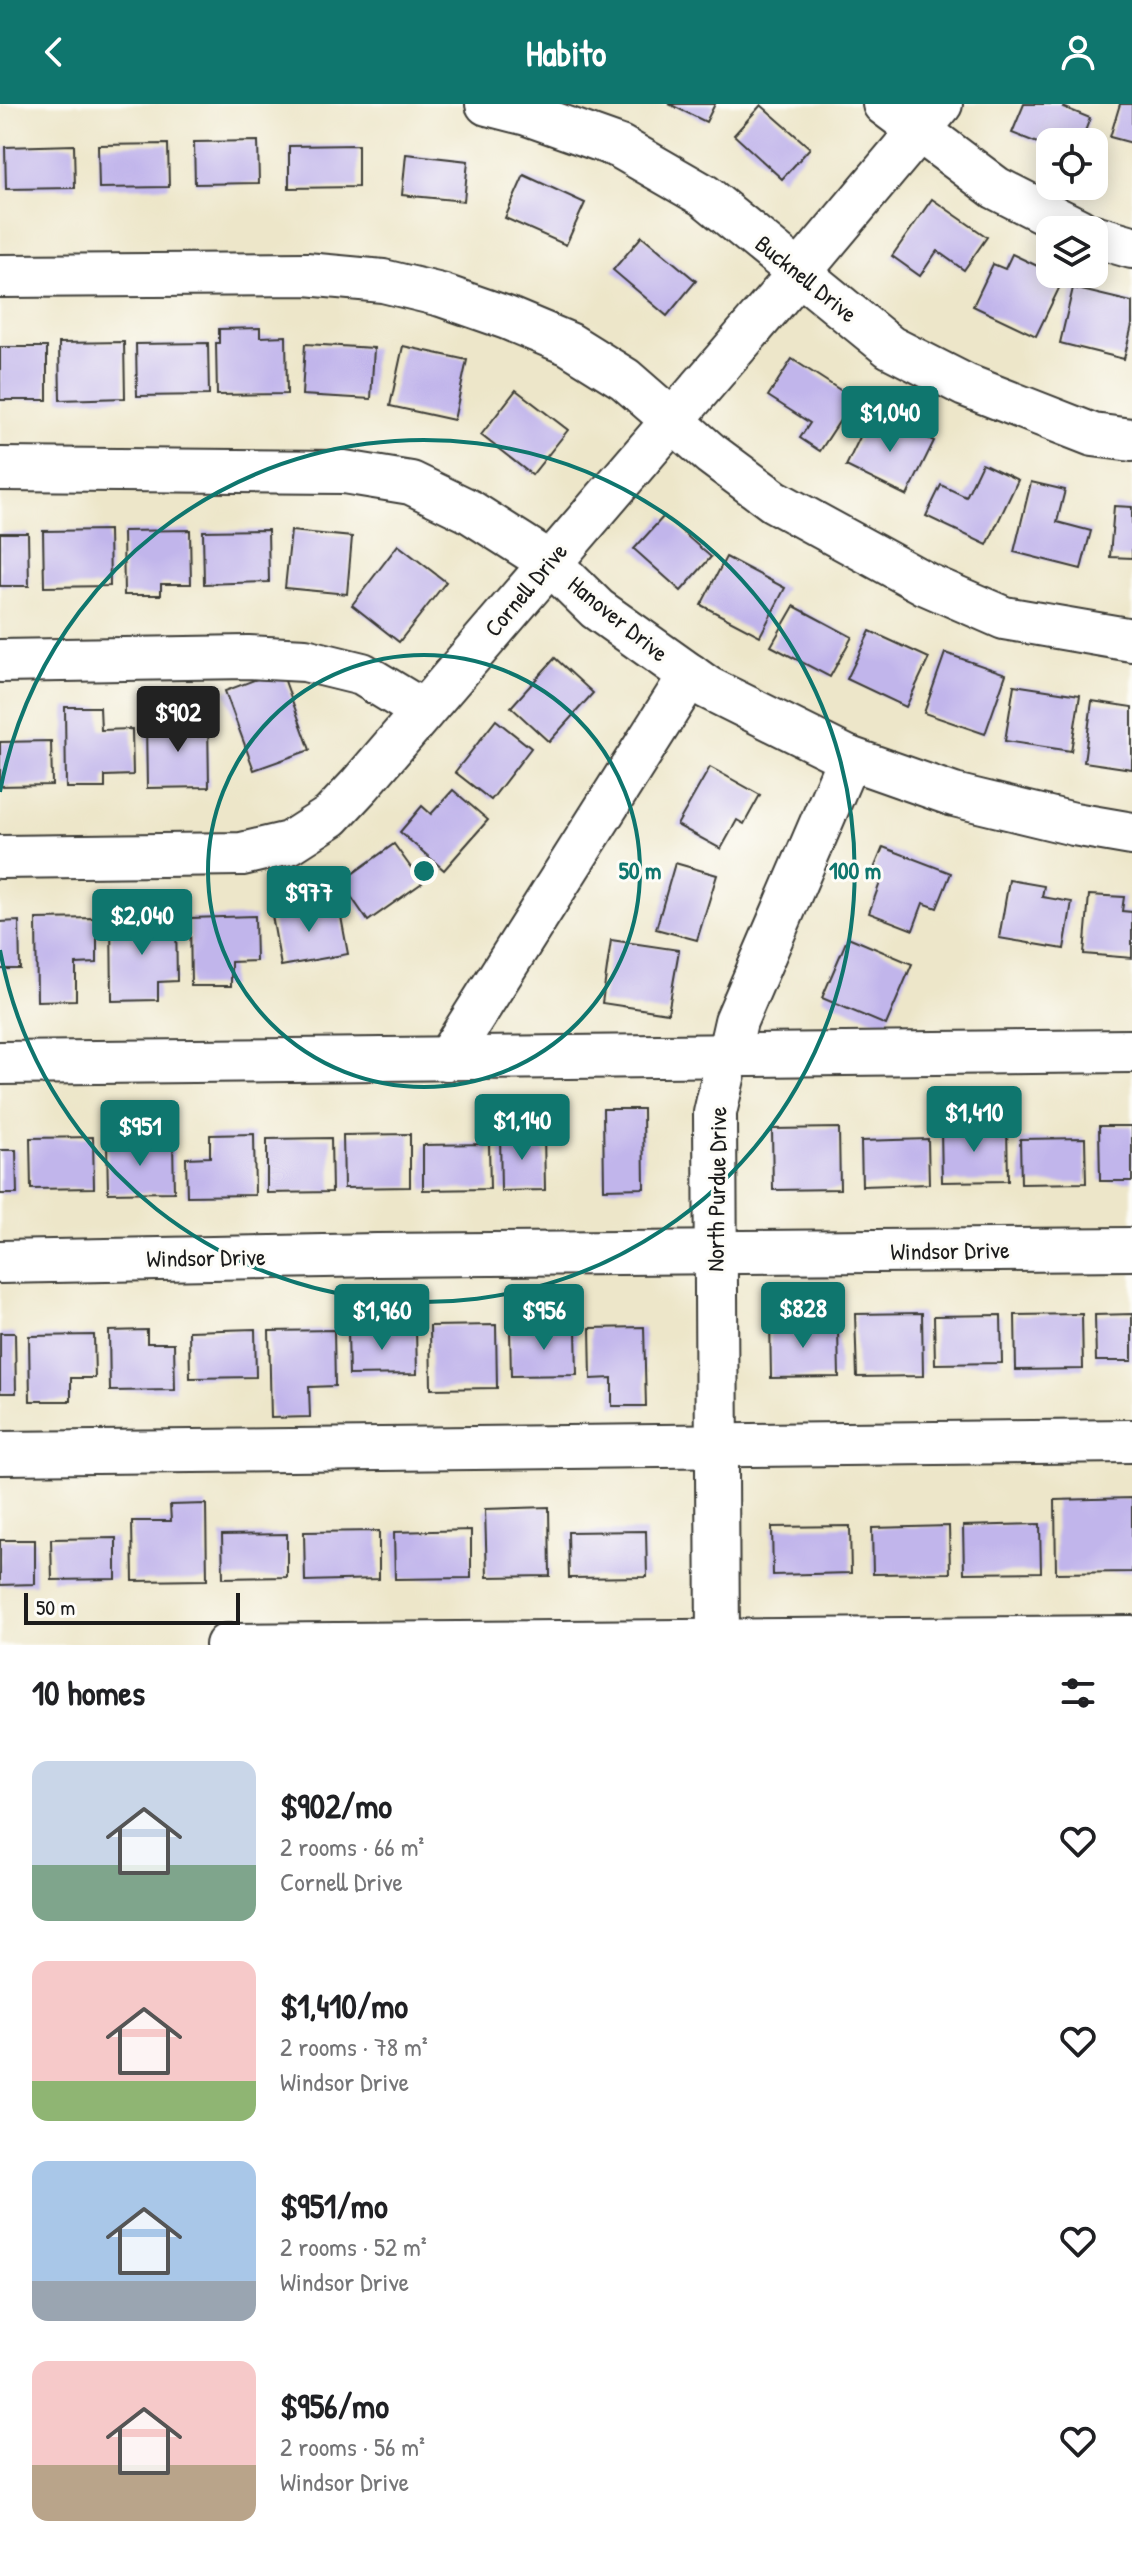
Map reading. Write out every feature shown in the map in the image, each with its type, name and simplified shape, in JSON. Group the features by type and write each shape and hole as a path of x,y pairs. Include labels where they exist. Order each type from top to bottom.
{"street":[{"name":"Bucknell Drive","path":"487,104 527,114 620,147 705,196 890,347 965,385 1093,435 1132,440"},
{"path":"884,104 930,117 996,188 1051,216"},
{"name":"Cornell Drive","path":"0,857 242,854 289,843 331,816 930,117"},
{"path":"1108,240 1132,247"},
{"path":"0,276 306,274 383,281 468,304 569,344 625,379 711,454 774,501 926,584 1004,618 1132,640"},
{"name":"Hanover Drive","path":"0,469 344,472 411,483 469,511 549,562 597,609 708,688 849,758 954,795 1074,824 1132,834"},
{"path":"0,661 248,657 305,660 362,674 423,711"},
{"path":"447,1059 690,675"},
{"name":"North Purdue Drive","path":"718,1643 715,1113 736,1021 849,758"},
{"path":"0,1063 1132,1051"},
{"name":"Windsor Drive","path":"0,1262 377,1255 1132,1249"},
{"path":"0,1453 1132,1441"},
{"path":"227,1645 1132,1637"}],"building":[{"path":"669,104 715,104 706,122"},
{"path":"1024,104 1065,104 1063,107 1090,118 1086,128 1036,128 1036,142 1012,133"},
{"path":"1120,104 1132,104 1132,143 1110,137"},
{"path":"761,105 810,148 782,179 734,135"},
{"path":"258,141 259,183 195,184 194,142"},
{"path":"168,144 169,187 99,188 98,145"},
{"path":"74,145 75,188 6,189 5,147"},
{"path":"358,145 358,187 289,188 289,146"},
{"path":"406,154 468,161 464,201 402,195"},
{"path":"524,175 585,203 566,245 505,218"},
{"path":"932,199 987,237 964,270 937,251 920,276 892,256"},
{"path":"642,236 696,281 667,316 613,270"},
{"path":"1012,254 1036,265 1036,288 1059,288 1036,336 973,306 993,264 1005,269"},
{"path":"1073,288 1132,302 1132,325 1124,359 1060,343"},
{"path":"260,328 260,337 286,336 287,394 217,395 216,343 219,343 219,329"},
{"path":"124,342 125,398 60,400 59,343"},
{"path":"208,343 209,395 137,396 136,344"},
{"path":"305,344 374,348 371,399 302,395"},
{"path":"403,346 467,360 454,420 390,406"},
{"path":"0,347 47,347 47,400 0,400"},
{"path":"792,359 854,399 820,451 800,438 810,423 768,396"},
{"path":"516,390 568,430 532,475 481,435"},
{"path":"872,412 934,441 907,496 846,466"},
{"path":"982,463 1018,480 987,545 926,516 941,485 966,497"},
{"path":"1031,482 1065,490 1057,522 1091,531 1081,569 1014,552"},
{"path":"1114,506 1132,507 1132,558 1110,557"},
{"path":"664,516 711,557 681,591 634,549"},
{"path":"109,530 110,586 44,587 43,531"},
{"path":"190,530 191,584 161,584 161,595 124,595 123,531"},
{"path":"268,530 269,582 204,584 203,531"},
{"path":"291,531 352,537 347,594 285,588"},
{"path":"0,533 28,533 29,586 0,586"},
{"path":"398,545 446,582 399,642 352,605"},
{"path":"726,557 785,588 760,636 701,605"},
{"path":"794,606 852,637 830,677 771,646"},
{"path":"870,631 929,658 906,707 847,679"},
{"path":"945,653 1006,674 985,734 924,713"},
{"path":"555,658 593,693 549,742 511,707"},
{"path":"281,670 310,750 254,770 225,691"},
{"path":"1014,685 1080,695 1071,751 1005,741"},
{"path":"1092,701 1132,707 1132,769 1084,762"},
{"path":"65,707 100,707 101,730 132,729 133,775 105,776 105,788 66,788"},
{"path":"208,720 209,787 147,788 146,721"},
{"path":"496,720 531,748 491,800 455,772"},
{"path":"51,741 52,785 0,786 0,742"},
{"path":"710,767 760,795 744,824 737,820 721,849 677,825"},
{"path":"453,790 488,820 444,870 400,832 422,806 431,814"},
{"path":"394,844 422,883 368,921 341,882"},
{"path":"883,847 951,873 937,908 923,903 913,930 869,913 881,880 871,876"},
{"path":"675,863 717,875 697,940 656,929"},
{"path":"1009,880 1044,886 1042,897 1072,902 1064,949 999,938"},
{"path":"1089,895 1124,897 1122,911 1132,912 1132,958 1084,954"},
{"path":"300,905 301,913 339,906 348,954 281,966 271,910"},
{"path":"255,916 256,961 231,962 231,986 191,986 190,918"},
{"path":"97,918 97,963 76,964 76,1000 37,1001 36,919"},
{"path":"176,918 177,981 158,982 158,1000 112,1001 111,919"},
{"path":"19,921 20,969 0,969 0,922"},
{"path":"848,937 912,964 886,1025 822,998"},
{"path":"611,940 679,950 668,1013 602,1003"},
{"path":"603,1109 643,1109 644,1188 604,1189"},
{"path":"1099,1126 1132,1126 1132,1181 1100,1181"},
{"path":"1007,1127 1008,1181 942,1182 941,1128"},
{"path":"839,1128 840,1189 773,1190 772,1129"},
{"path":"544,1132 545,1190 501,1191 500,1133"},
{"path":"254,1134 255,1195 187,1196 186,1158 210,1157 210,1135"},
{"path":"410,1134 410,1187 344,1188 343,1135"},
{"path":"93,1137 94,1188 31,1189 30,1138"},
{"path":"331,1138 332,1192 267,1193 267,1139"},
{"path":"1085,1138 1086,1183 1021,1184 1020,1139"},
{"path":"928,1139 929,1184 862,1186 861,1141"},
{"path":"173,1142 174,1192 108,1193 107,1143"},
{"path":"489,1144 490,1189 423,1190 423,1145"},
{"path":"0,1150 16,1150 17,1194 0,1194"},
{"path":"922,1313 923,1376 857,1377 855,1314"},
{"path":"1082,1314 1083,1369 1016,1370 1015,1315"},
{"path":"1132,1314 1132,1361 1096,1361 1095,1315"},
{"path":"1001,1315 1002,1363 935,1364 934,1316"},
{"path":"810,1318 810,1330 838,1329 839,1377 771,1378 770,1319"},
{"path":"496,1325 497,1388 431,1389 430,1326"},
{"path":"644,1327 646,1406 612,1406 612,1378 591,1379 590,1328"},
{"path":"576,1328 577,1375 511,1376 510,1329"},
{"path":"255,1329 256,1377 190,1378 189,1331"},
{"path":"416,1329 417,1374 349,1375 348,1330"},
{"path":"147,1330 147,1343 174,1343 175,1390 110,1391 109,1331"},
{"path":"334,1330 335,1386 309,1387 310,1417 271,1418 269,1331"},
{"path":"0,1333 15,1333 16,1393 0,1393"},
{"path":"94,1335 95,1378 71,1378 71,1401 30,1401 29,1336"},
{"path":"1132,1498 1132,1572 1056,1573 1055,1500"},
{"path":"206,1504 207,1580 133,1581 132,1521 171,1521 170,1505"},
{"path":"549,1507 550,1576 487,1577 485,1509"},
{"path":"1040,1524 1041,1572 964,1573 963,1526"},
{"path":"850,1526 851,1573 773,1575 772,1527"},
{"path":"949,1526 950,1573 873,1574 872,1528"},
{"path":"471,1530 471,1578 395,1579 394,1532"},
{"path":"379,1531 379,1579 305,1581 304,1532"},
{"path":"646,1531 647,1577 569,1578 568,1532"},
{"path":"287,1534 287,1577 223,1578 222,1535"},
{"path":"116,1538 116,1579 52,1580 51,1539"},
{"path":"0,1540 35,1540 35,1584 0,1585"}]}
